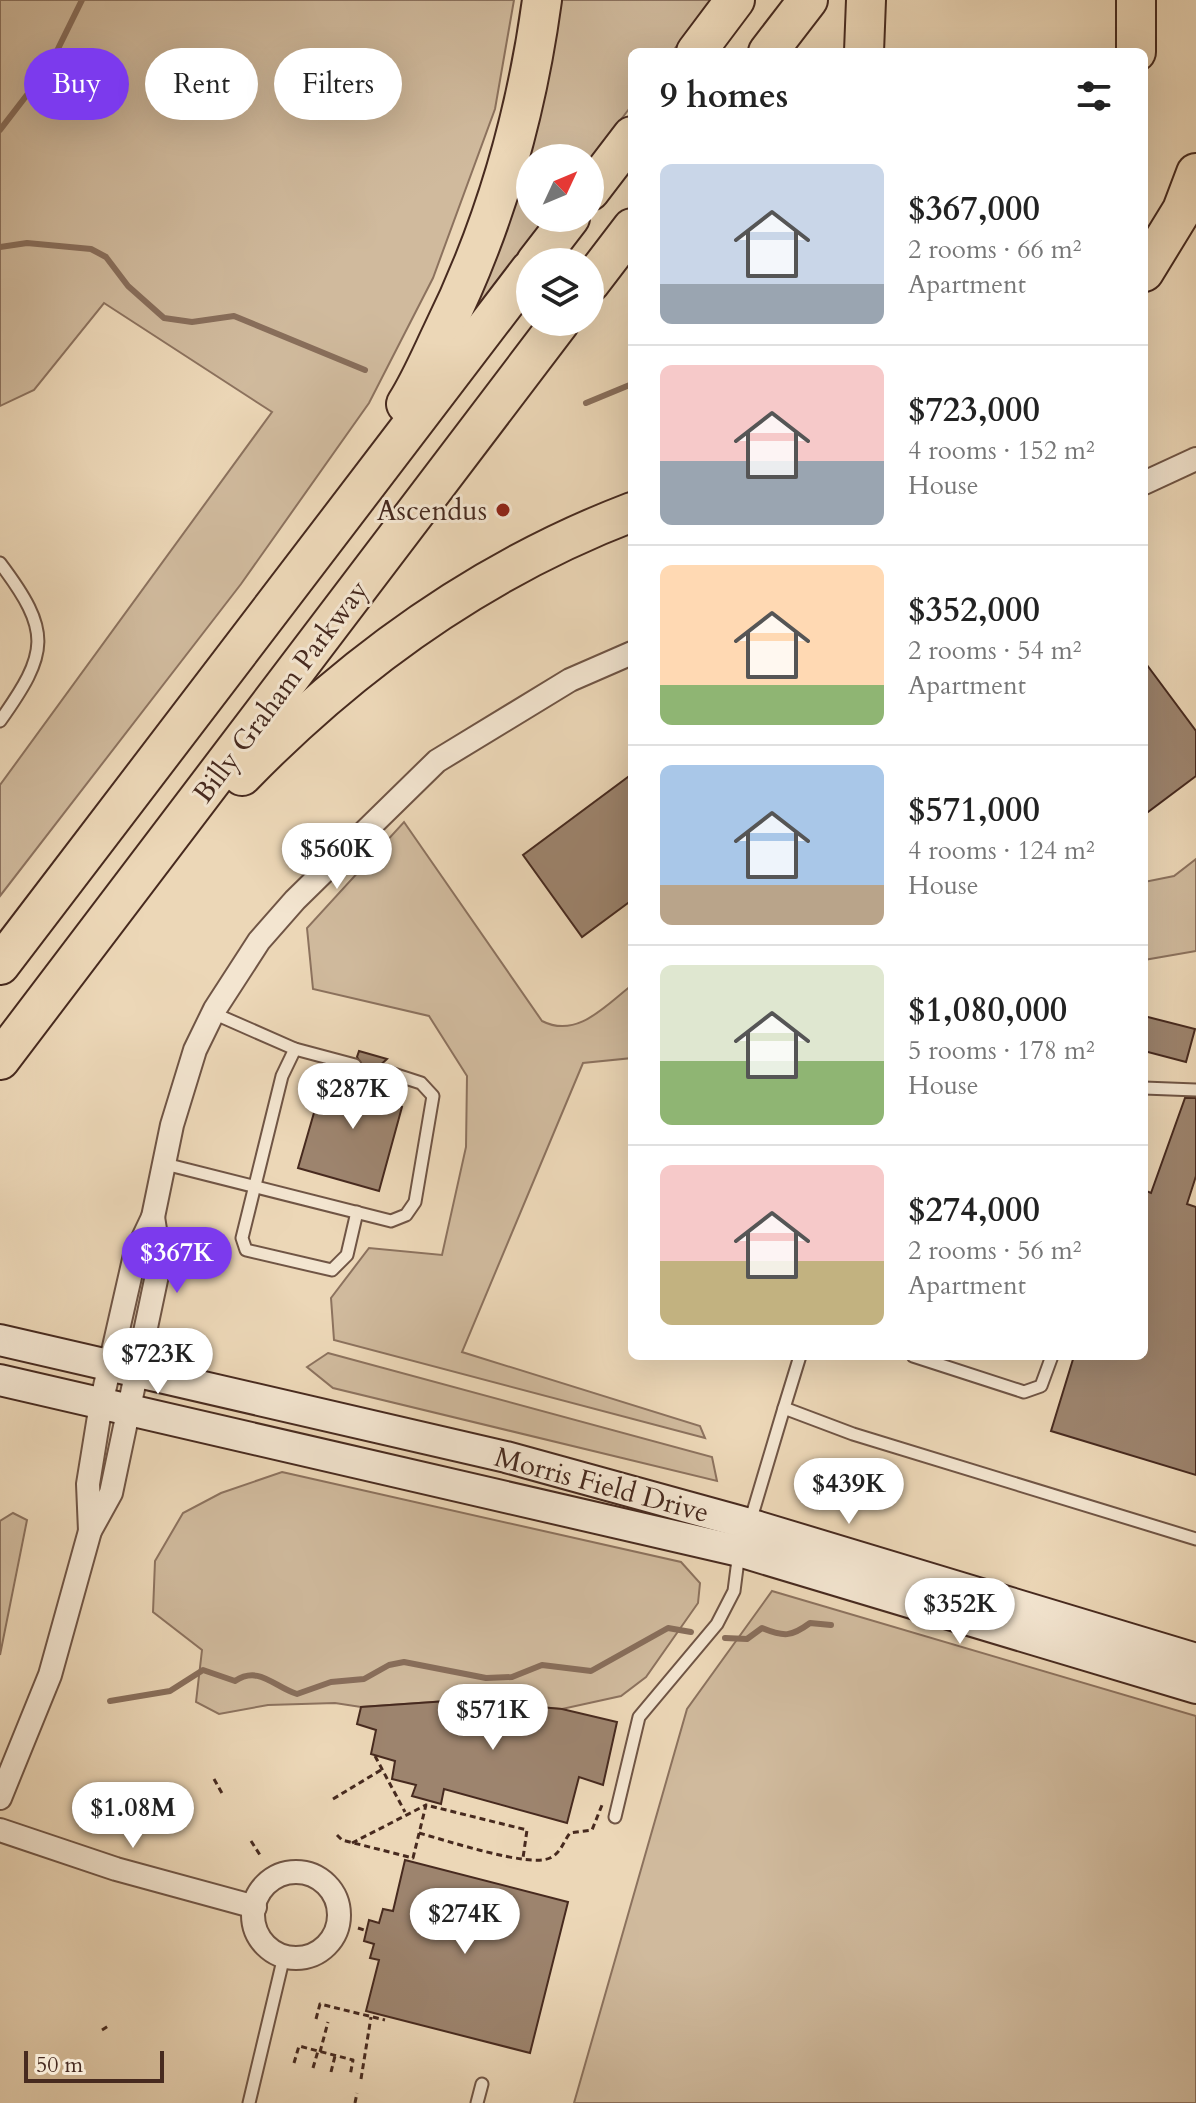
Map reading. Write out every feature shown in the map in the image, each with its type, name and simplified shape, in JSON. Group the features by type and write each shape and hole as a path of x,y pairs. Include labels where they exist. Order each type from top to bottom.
{"highway":[{"path":"280,596 411,396 458,302 510,166 530,86 542,0"},
{"path":"699,48 735,0"},
{"path":"771,48 808,0"},
{"path":"864,48 866,0"},
{"path":"1136,0 1136,48"},
{"path":"604,173 628,141"},
{"path":"1148,265 1182,210 1196,173"},
{"path":"547,248 559,232"},
{"path":"604,265 628,233"},
{"name":"Billy Graham Parkway","path":"0,965 516,288"},
{"name":"Billy Graham Parkway","path":"0,1060 549,336"},
{"path":"113,911 289,727 359,667 480,585 544,550 628,514"}],"street":[{"path":"1148,481 1196,459"},
{"path":"90,1531 88,1484 101,1404 135,1255 153,1217 195,1050 213,1013 259,941 295,900 437,761 570,680 628,655"},
{"path":"0,1798 50,1675 90,1531 111,1493 131,1411 160,1261 153,1217"},
{"name":"Morris Field Drive","path":"0,1340 506,1457 1196,1688"},
{"name":"Morris Field Drive","path":"0,1380 131,1411 744,1538 1196,1659"},
{"path":"0,1830 128,1873 255,1907"},
{"path":"287,1873 315,1876 335,1897 339,1910 333,1938 312,1955 284,1956 261,1940 255,1927 255,1907 263,1888 287,1873"}],"lane":[{"path":"0,563 29,605 38,636 30,678 0,721"},
{"path":"213,1013 295,1049 355,1065"},
{"path":"295,1049 282,1076 242,1238 246,1250 332,1270 347,1255 357,1212"},
{"path":"165,1164 391,1221 406,1215 415,1202 433,1096 421,1083 384,1071"},
{"path":"1148,1088 1196,1090"},
{"path":"615,1817 639,1717 717,1624 734,1591 744,1538 799,1360"},
{"path":"925,1360 1024,1392 1041,1386 1051,1360"},
{"path":"784,1408 853,1434 1196,1539"},
{"path":"249,2103 284,1956"},
{"path":"477,2103 482,2084"}],"path":[{"path":"375,1756 406,1813"},
{"path":"333,1799 381,1770"},
{"path":"214,1779 223,1795"},
{"path":"419,1833 523,1858 547,1859 560,1849 570,1833 590,1831 599,1804"},
{"path":"337,1835 352,1843 413,1858 426,1805"},
{"path":"352,1843 426,1805 527,1830 523,1858"},
{"path":"251,1841 260,1855"},
{"path":"358,1928 367,1931"},
{"path":"316,2019 320,2004 385,2020"},
{"path":"361,2079 371,2017"},
{"path":"313,2068 328,2022"},
{"path":"102,2030 110,2025"},
{"path":"294,2063 299,2046 353,2060 350,2076"},
{"path":"331,2072 335,2056"},
{"path":"355,2103 357,2093"}],"shaded area":[{"path":"0,0 514,0 495,109 433,278 369,403 241,584 0,896 0,785 272,412 104,303 34,390 0,406"},
{"path":"554,0 712,0 675,48 628,48 628,110 602,144 516,144 516,232 535,232 523,248 516,248 516,258 478,308 467,301"},
{"path":"404,822 542,1021 567,1026 579,1023 628,988 628,1058 583,1063 462,1352 700,1426 705,1438 334,1340 331,1298 369,1248 442,1255 466,1147 467,1076 429,1016 313,989 307,928"},
{"path":"1196,859 1196,951 1148,959 1148,881 1174,876"},
{"path":"328,1353 712,1457 717,1481 333,1388 307,1367"},
{"path":"282,1472 681,1562 700,1583 698,1603 646,1677 621,1696 562,1709 462,1700 361,1707 335,1703 268,1705 219,1714 196,1702 202,1650 153,1612 155,1561 183,1513 221,1493"},
{"path":"13,1513 27,1520 0,1655 0,1521"},
{"path":"772,1591 1196,1716 1196,2103 574,2103 687,1709"}],"building":[{"path":"1148,666 1196,731 1196,776 1148,812"},
{"path":"628,777 628,903 582,937 523,855"},
{"path":"1148,1017 1195,1029 1186,1062 1148,1052"},
{"path":"359,1051 387,1059 376,1069 382,1079 376,1099 402,1107 379,1191 298,1168 320,1092 345,1099 352,1073 363,1068 357,1057"},
{"path":"1185,1098 1196,1098 1196,1176 1187,1204 1196,1207 1196,1475 1051,1431 1073,1360 1148,1360 1148,1192 1151,1193"},
{"path":"462,1700 562,1709 617,1722 603,1785 579,1777 567,1823 444,1789 441,1804 412,1796 416,1785 392,1779 395,1761 371,1754 376,1730 357,1724 361,1707"},
{"path":"405,1860 568,1902 530,2053 366,2011 379,1960 370,1958 374,1944 364,1941 369,1920 379,1923 383,1909 393,1911"}],"waterway":[{"path":"0,130 50,65 82,0"},
{"path":"0,247 27,243 91,249 106,257 128,286 164,318 192,322 234,316 365,370"},
{"path":"586,403 628,386"},
{"path":"725,1638 747,1639 762,1628 787,1634 810,1623 831,1625"},
{"path":"110,1701 170,1691 203,1670 235,1681 252,1675 259,1676 297,1694 331,1682 364,1679 389,1665 404,1662 486,1678 512,1677 542,1665 591,1671 668,1628 691,1632"}],"place":[{"name":"Ascendus","path":"503,510"}]}
